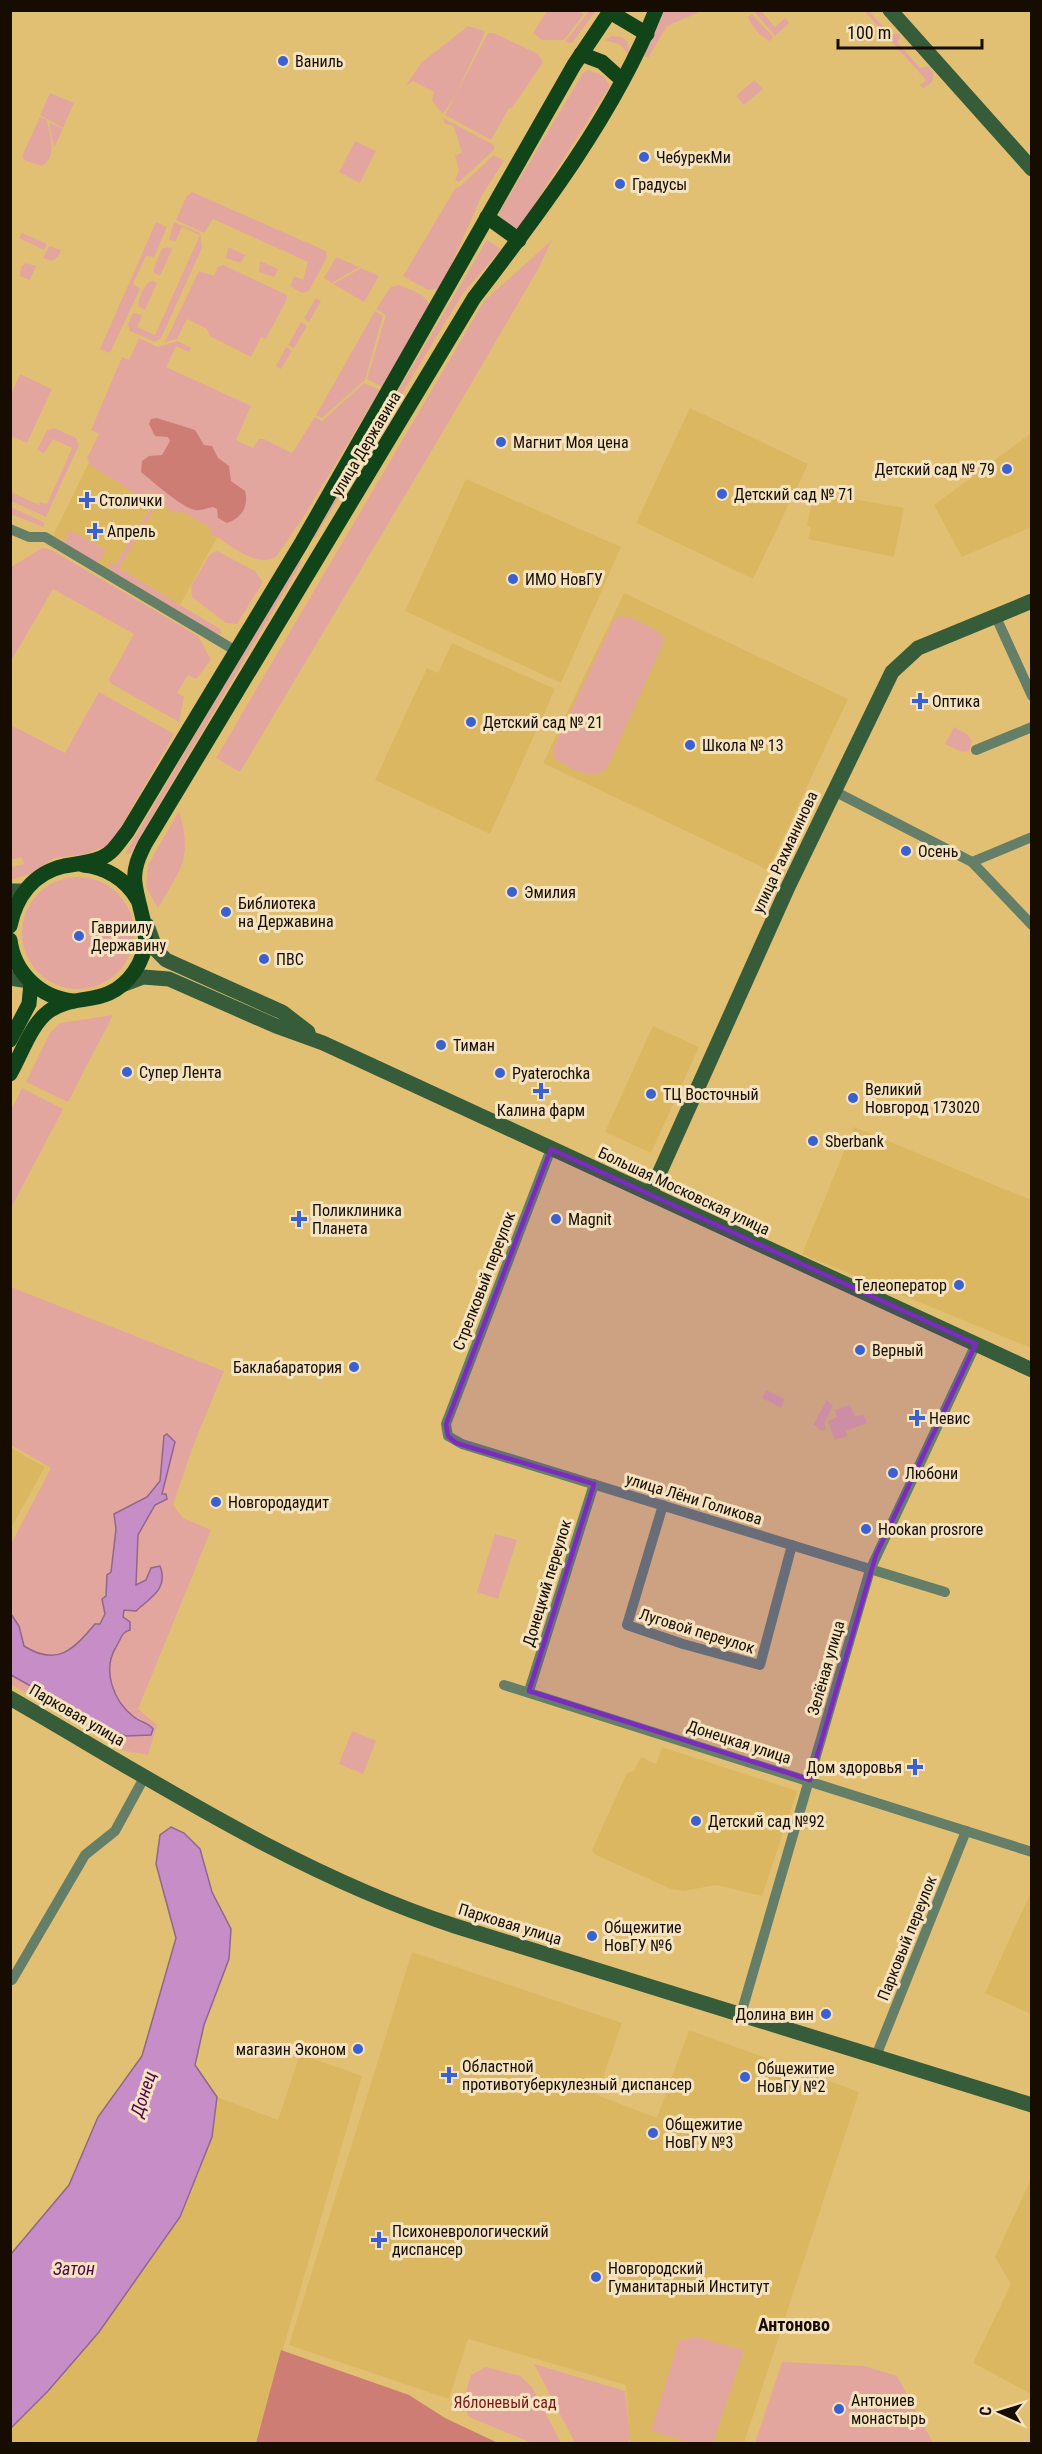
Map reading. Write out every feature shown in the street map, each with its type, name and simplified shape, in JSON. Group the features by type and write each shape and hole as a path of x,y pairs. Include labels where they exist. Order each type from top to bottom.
{"main road":[{"name":"улица Державина","path":"10,1074 40,1019 49,1011 91,1000 115,990 126,982 141,959 146,932 135,882 136,863 145,844 474,298 519,240 622,80 647,34 656,10"},
{"name":"улица Державина","path":"10,926 17,891 43,874 59,867 100,859 111,852 122,838 302,542 581,54 610,11"},
{"path":"610,11 647,34"},
{"path":"581,54 602,62 622,80"},
{"path":"487,217 519,240"},
{"path":"302,542 322,553"},
{"name":"улица Державина","path":"77,865 104,870 126,884 143,913"},
{"path":"10,940 19,967 30,982 29,1004 10,1040"},
{"name":"улица Державина","path":"30,982 59,998 91,1000"}],"street":[{"path":"890,10 1032,169"},
{"path":"10,529 29,537 45,537 236,651"},
{"name":"улица Рахманинова","path":"650,1194 722,1030 886,681 899,664 918,648 1032,601"},
{"path":"995,615 1032,696"},
{"path":"976,750 1032,727"},
{"path":"834,791 972,862 1032,925"},
{"path":"972,862 1032,837"},
{"name":"Большая Московская улица","path":"143,913 156,950 166,960 282,1012 323,1043"},
{"name":"Большая Московская улица","path":"115,990 129,981 143,977 169,979 276,1026 323,1043 1032,1370"},
{"path":"10,978 30,982"},
{"name":"Стрелковый переулок","path":"446,1424 551,1149"},
{"name":"Зелёная улица","path":"741,2014 870,1570 976,1344"},
{"name":"улица Лёни Голикова","path":"446,1424 448,1437 456,1443 663,1504 945,1592"},
{"name":"Донецкий переулок","path":"529,1691 594,1484"},
{"name":"Луговой переулок","path":"663,1504 627,1625 682,1644 760,1665 792,1545"},
{"name":"Донецкая улица","path":"504,1685 529,1691 1032,1852"},
{"name":"Парковая улица","path":"10,1698 289,1856 389,1902 455,1926 1032,2105"},
{"path":"12,1980 85,1855 116,1831 145,1776"},
{"name":"Парковый переулок","path":"876,2056 966,1831"}],"highlighted area":[{"path":"551,1149 976,1344 876,1555 810,1780 529,1691 594,1484 456,1443 448,1436 446,1424"}],"shaded area":[{"name":"Детский сад № 71","path":"690,408 808,464 753,579 636,523"},
{"path":"157,418 195,430 204,445 212,446 218,458 229,466 231,481 245,491 246,496 243,511 237,518 227,523 218,518 217,509 213,507 197,510 189,508 141,472 142,461 149,456 162,455 170,441 168,437 155,436 149,424 151,419"},
{"name":"Детский сад № 79","path":"1031,433 1031,527 962,557 934,505"},
{"path":"93,454 221,530 177,611 53,536"},
{"name":"ИМО НовГУ","path":"466,479 621,547 561,683 405,611"},
{"path":"819,493 904,508 894,557 808,539 811,527 807,526 812,501 817,501"},
{"name":"Школа № 13","path":"624,593 848,699 768,870 543,763"},
{"name":"Детский сад № 21","path":"452,643 555,689 490,834 375,780 427,668 438,673"},
{"name":"ТЦ Восточный","path":"653,1026 699,1047 651,1153 605,1132"},
{"path":"854,1127 1031,1200 1031,1348 802,1254"},
{"path":"11,1448 45,1467 11,1528"},
{"name":"Детский сад №92","path":"662,1747 797,1791 762,1896 716,1885 684,1891 671,1889 596,1855 592,1850 627,1773 634,1771 641,1757 656,1764"},
{"path":"1031,1892 1032,2014 985,1993"},
{"name":"Новгородский Гуманитарный Институт","path":"412,1952 622,2023 597,2095 657,2118 689,2030 859,2092 744,2443 630,2443 626,2385 468,2339 449,2399 289,2345"},
{"path":"300,2054 362,2076 256,2443 11,2443 10,2428 48,2391 99,2332 180,2217 212,2137 217,2097 278,2120"},
{"path":"1031,2179 1032,2394 973,2363 1011,2284 995,2257"},
{"path":"281,2350 409,2395 445,2418 498,2443 256,2443"}],"green space":[{"path":"547,11 578,11 584,14 564,40 542,40 533,33"},
{"path":"589,11 596,11 572,43 565,42"},
{"path":"660,11 702,11 667,26 648,58 644,56"},
{"path":"754,11 764,11 763,13 775,27 785,18 789,23 775,36"},
{"path":"864,11 869,11 891,35 899,33 900,38 897,42 920,68 928,66 934,73 932,82 923,89 920,85 926,80"},
{"path":"752,14 773,37 770,41 753,27 748,16"},
{"path":"468,26 484,31 484,35 455,96 443,114 432,101 434,92 413,81 405,87 421,63"},
{"path":"488,33 494,33 538,54 543,62 512,108 509,108 491,140 445,115"},
{"path":"612,36 622,37 628,42 629,55 619,44 604,40"},
{"path":"588,70 604,76 610,86 517,232 499,216 500,211 583,73"},
{"path":"754,80 763,89 744,105 736,96"},
{"path":"50,93 74,103 63,128 40,115"},
{"path":"40,117 47,120 52,145 50,157 42,166 24,160 22,156"},
{"path":"443,118 494,145 494,150 459,182 455,180 459,170 455,156 462,152 453,125 445,124"},
{"path":"49,122 63,129 54,148"},
{"path":"355,141 376,151 360,183 339,172"},
{"path":"494,155 504,161 482,195 441,288 428,290 403,276 456,187 458,188"},
{"path":"192,192 326,251 327,257 309,291 302,293 290,286 294,276 303,280 308,262 213,219 204,233 176,220 186,197"},
{"path":"156,222 167,227 154,257 146,256 133,284 140,289 110,353 100,349"},
{"path":"174,222 200,233 202,248 161,338 155,342 130,331 128,324 133,313 142,315 137,327 155,335 200,235 182,227 175,242 169,239"},
{"path":"22,233 47,244 44,250 19,238"},
{"path":"487,240 501,249 463,293 314,539 312,536"},
{"path":"552,240 537,271 441,435 240,772 216,758 484,301"},
{"path":"49,246 61,250 58,257 52,261 43,258"},
{"path":"167,247 172,249 160,276 154,273 154,268 162,249"},
{"path":"228,247 245,255 241,263 226,258"},
{"path":"336,257 359,267 332,283 324,278"},
{"path":"260,261 278,269 274,277 259,272"},
{"path":"26,263 36,266 30,280 20,276 21,267"},
{"path":"223,265 287,295 266,339 261,337 251,357 210,336 207,329 187,319 177,339 165,342 199,271 214,276 218,267"},
{"path":"361,268 379,276 364,302 333,284"},
{"path":"151,281 157,283 145,310 139,307 139,300"},
{"path":"399,285 422,296 430,307 382,387 367,379 386,315 376,309 391,287"},
{"path":"316,298 321,301 309,322 304,318"},
{"path":"375,311 383,316 365,380 322,418 316,415"},
{"path":"301,322 307,326 294,348 288,345"},
{"path":"139,338 158,347 177,341 191,348 189,352 176,346 166,367 251,406 236,440 253,448 259,439 264,439 292,453 315,417 322,421 364,383 380,390 304,516 276,557 259,560 241,553 209,532 211,528 179,510 177,514 160,504 155,506 90,465 87,458 99,434 91,430 122,357 129,360"},
{"path":"286,347 292,351 281,369 276,366"},
{"path":"20,374 52,389 27,443 11,436 11,394"},
{"path":"54,428 76,438 79,445 46,517 11,501 11,492 39,505 40,502 47,504 72,448 53,439 44,453 37,450 47,430"},
{"path":"11,507 45,523 43,527 11,514"},
{"path":"150,509 153,511 119,568 220,629 222,634 217,634 110,570 109,562 115,565"},
{"path":"70,530 106,550 100,560 94,562 63,544"},
{"path":"42,548 50,549 198,636 211,660 196,679 188,675 177,693 184,697 179,722 110,683 109,679 134,634 53,589 11,661 11,567"},
{"path":"217,551 255,571 263,582 237,624 226,623 192,597 191,586 210,554"},
{"path":"298,560 302,562 130,854 125,854"},
{"path":"620,616 649,626 663,637 663,644 607,768 596,774 583,773 558,761 553,749 613,621"},
{"path":"99,692 174,734 111,844 86,854 54,858 32,873 11,880 11,867 24,864 21,857 11,860 11,725 65,753"},
{"path":"954,727 967,734 972,741 969,751 962,752 945,744"},
{"path":"179,811 185,852 173,883 158,908 146,887 148,865"},
{"path":"78,877 100,881 118,893 130,911 134,933 130,955 118,973 100,985 78,989 56,985 38,973 26,955 22,933 26,911 38,893 56,881"},
{"path":"113,1015 68,1102 26,1082 50,1033 60,1023"},
{"path":"22,1088 63,1109 11,1208 11,1110"},
{"path":"11,1287 224,1371 193,1446 173,1505 183,1518 211,1530 138,1709 157,1725 148,1755 121,1750 11,1684 11,1544 51,1468 11,1445"},
{"path":"766,1390 785,1399 781,1408 762,1398"},
{"path":"827,1400 833,1406 824,1423 826,1429 820,1431 813,1425"},
{"path":"850,1405 855,1417 863,1414 867,1423 846,1431 847,1436 835,1440 828,1421 837,1417 835,1410"},
{"path":"495,1534 517,1540 498,1599 477,1592"},
{"path":"352,1731 376,1741 363,1774 339,1764"},
{"path":"696,2337 744,2350 713,2443 693,2443 651,2431 679,2340"},
{"name":"Антониев монастырь","path":"782,2362 864,2366 897,2376 933,2443 755,2443"},
{"path":"534,2364 625,2391 630,2438 628,2443 575,2443"},
{"name":"Яблоневый сад","path":"486,2367 520,2376 532,2387 561,2443 532,2443 469,2417 463,2401 471,2375"}],"water":[{"path":"167,1434 175,1442 162,1494 166,1494 167,1499 155,1505 138,1535 136,1585 146,1580 151,1568 160,1566 162,1581 157,1592 136,1611 124,1610 123,1617 130,1622 130,1630 122,1637 110,1665 112,1685 120,1703 134,1717 153,1729 151,1735 126,1736 109,1730 11,1675 11,1614 19,1626 24,1646 46,1655 64,1653 72,1648 95,1624 100,1624 105,1614 102,1599 106,1596 107,1575 111,1572 116,1529 114,1514 147,1497 160,1481 164,1436"},
{"name":"Затон","path":"171,1827 184,1833 200,1849 212,1892 231,1929 229,1959 204,2025 195,2065 217,2097 212,2137 180,2217 99,2332 48,2391 11,2428 11,2254 69,2185 98,2117 142,2056 176,1938 156,1864 160,1835"}],"place":[{"name":"Ваниль","path":"283,61"},
{"name":"ЧебурекМи","path":"644,157"},
{"name":"Градусы","path":"620,184"},
{"name":"Магнит Моя цена","path":"501,442"},
{"name":"Детский сад № 79","path":"1007,469"},
{"name":"Детский сад № 71","path":"722,494"},
{"name":"Столички","path":"87,500"},
{"name":"Апрель","path":"95,531"},
{"name":"ИМО НовГУ","path":"513,579"},
{"name":"Оптика","path":"920,701"},
{"name":"Детский сад № 21","path":"471,722"},
{"name":"Школа № 13","path":"690,745"},
{"name":"Осень","path":"906,851"},
{"name":"Эмилия","path":"512,892"},
{"name":"Библиотека на Державина","path":"226,912"},
{"name":"Гавриилу Державину","path":"79,936"},
{"name":"ПВС","path":"264,959"},
{"name":"Тиман","path":"441,1045"},
{"name":"Супер Лента","path":"127,1072"},
{"name":"Pyaterochka","path":"500,1073"},
{"name":"Калина фарм","path":"541,1091"},
{"name":"ТЦ Восточный","path":"651,1094"},
{"name":"Великий Новгород 173020","path":"853,1098"},
{"name":"Sberbank","path":"813,1141"},
{"name":"Поликлиника Планета","path":"299,1219"},
{"name":"Magnit","path":"556,1219"},
{"name":"Телеоператор","path":"959,1285"},
{"name":"Верный","path":"860,1350"},
{"name":"Баклабаратория","path":"354,1367"},
{"name":"Невис","path":"917,1418"},
{"name":"Любони","path":"893,1473"},
{"name":"Новгородаудит","path":"216,1502"},
{"name":"Hookan prosrore","path":"866,1529"},
{"name":"Дом здоровья","path":"915,1767"},
{"name":"Детский сад №92","path":"696,1821"},
{"name":"Общежитие НовГУ №6","path":"592,1936"},
{"name":"Долина вин","path":"826,2014"},
{"name":"магазин Эконом","path":"358,2049"},
{"name":"Областной противотуберкулезный диспансер","path":"449,2075"},
{"name":"Общежитие НовГУ №2","path":"745,2077"},
{"name":"Общежитие НовГУ №3","path":"653,2133"},
{"name":"Психоневрологический диспансер","path":"379,2240"},
{"name":"Новгородский Гуманитарный Институт","path":"596,2277"},
{"name":"Антониев монастырь","path":"839,2409"}],"district":[{"name":"Антоново","path":"794,2324"}],"water label":[{"name":"Донец","path":"143,2094"}]}
